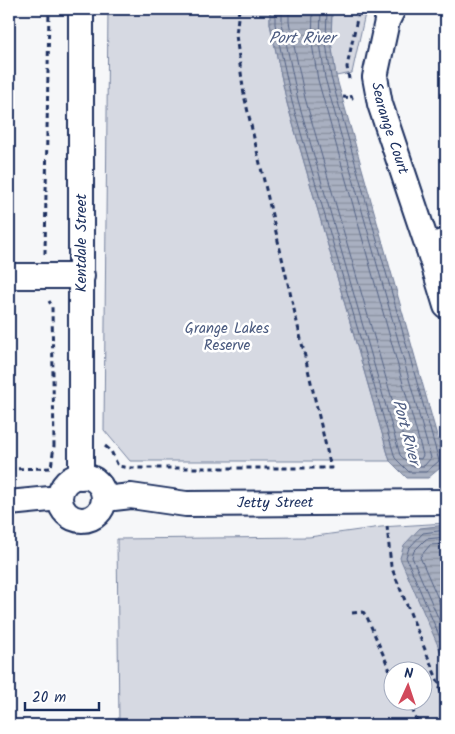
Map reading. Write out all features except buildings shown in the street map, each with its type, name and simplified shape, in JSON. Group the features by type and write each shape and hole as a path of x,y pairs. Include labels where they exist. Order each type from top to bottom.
{"street":[{"name":"Kentdale Street","path":"81,9 81,476"},
{"name":"Searange Court","path":"393,9 387,21 374,77 380,104 437,244 446,306"},
{"path":"9,276 82,276"},
{"path":"81,476 88,477 100,485 104,499 103,506 93,518 78,520 65,512 60,498 64,486 81,476"},
{"name":"Jetty Street","path":"104,499 131,496 186,504 446,502"},
{"path":"9,503 60,498"}],"path":[{"path":"9,469 52,468 54,446 52,306 44,294 49,9"},
{"path":"100,442 111,451 118,466 131,468 331,468 244,95 236,35 239,9"},
{"path":"350,83 347,67 359,9"},
{"path":"343,97 352,98 351,90"},
{"path":"387,521 391,566 439,684 443,701 442,725"},
{"path":"352,613 363,612 368,617 387,662"},
{"path":"413,712 418,725"}],"green space":[{"name":"Grange Lakes Reserve","path":"108,9 270,9 270,24 287,103 390,461 130,461 104,430"},
{"path":"332,9 366,9 352,73 336,76 331,42"},
{"path":"446,523 446,725 119,725 117,539 309,537 381,527"}],"water":[{"name":"Port River","path":"270,9 332,9 331,42 336,76 445,464 428,478 407,478 390,461 287,103 270,24"},
{"path":"446,525 446,664 400,558 404,545 420,528"}]}
